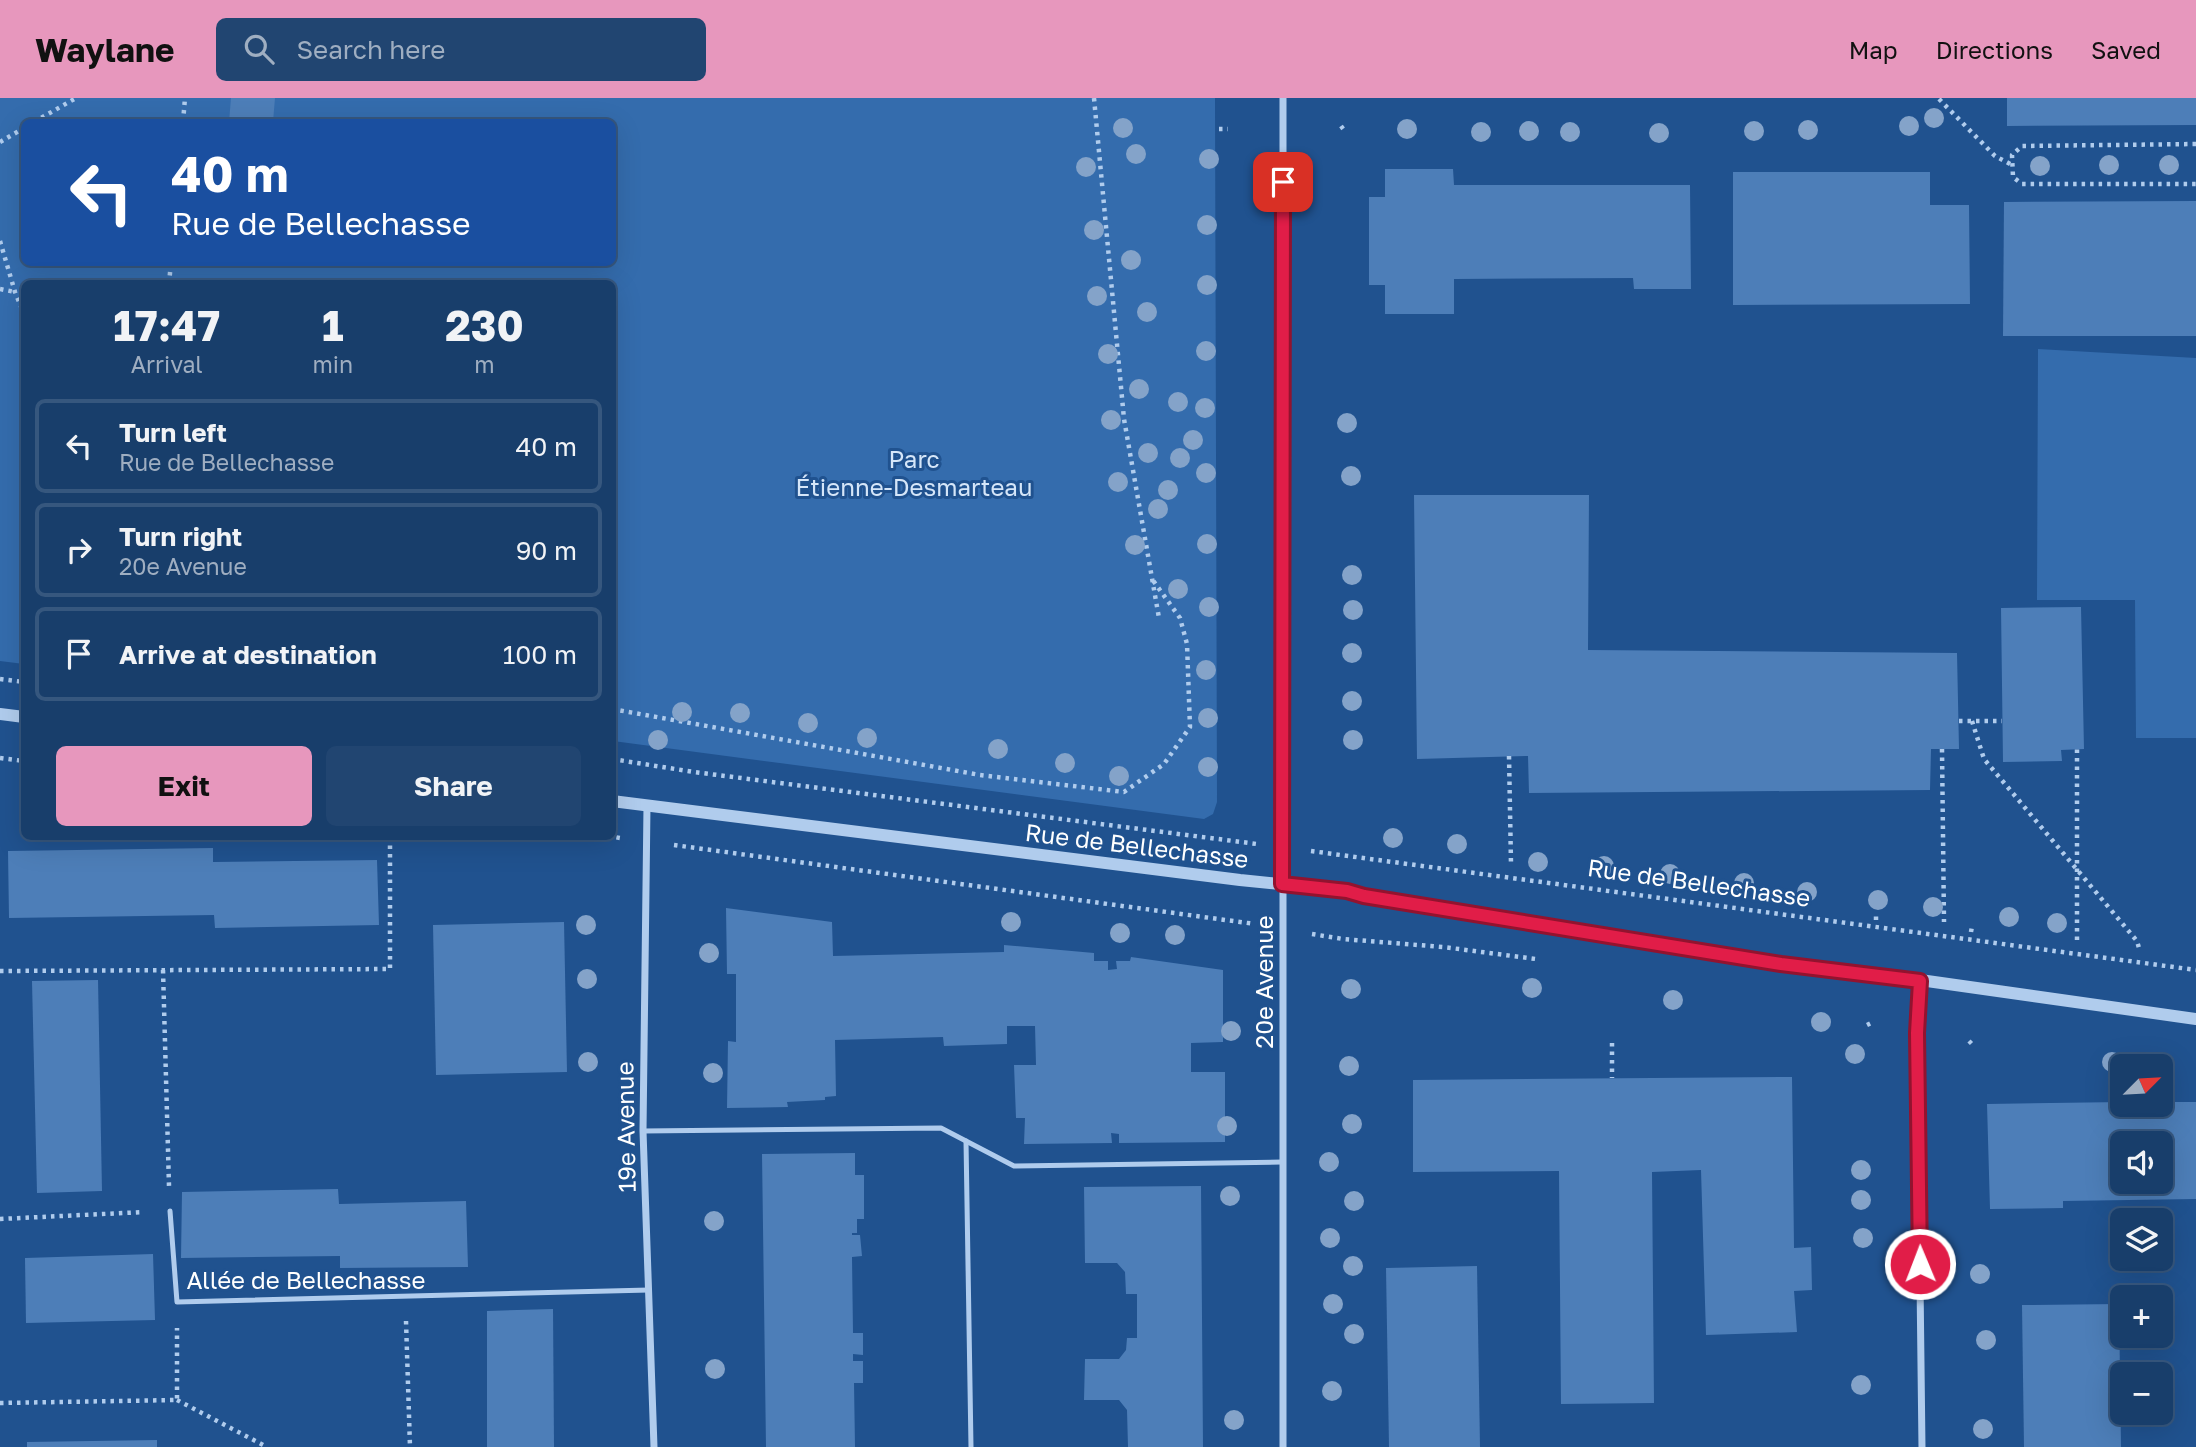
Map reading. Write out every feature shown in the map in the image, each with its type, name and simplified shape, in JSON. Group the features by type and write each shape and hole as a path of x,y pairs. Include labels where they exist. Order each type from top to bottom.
{"street":[{"name":"20e Avenue","path":"1283,98 1283,1447"},
{"path":"0,714 21,717"},
{"name":"Rue de Bellechasse","path":"616,802 1347,891 1364,896 1781,964 2196,1019"},
{"name":"19e Avenue","path":"647,806 643,1131 654,1447"},
{"path":"1920,981 1917,1044 1922,1447"}],"lane":[{"path":"643,1131 941,1128 1014,1166 1282,1162"},
{"path":"966,1141 971,1447"},
{"name":"Allée de Bellechasse","path":"170,1211 177,1303 649,1290"}],"path":[{"path":"39,119 76,98"},
{"path":"183,119 186,98"},
{"path":"1094,98 1125,419 1159,618"},
{"path":"1939,99 1995,156 2012,165"},
{"path":"1219,129 1228,129"},
{"path":"0,142 21,130"},
{"path":"2196,144 2022,146 2012,155 2013,177 2022,184 2196,184"},
{"path":"0,241 21,307"},
{"path":"0,289 15,292"},
{"path":"616,710 980,775 1124,792 1164,764 1190,727 1187,644 1180,618 1152,579"},
{"path":"0,679 21,682"},
{"path":"1959,721 2002,721"},
{"path":"1972,721 1984,760 2137,941 2139,948"},
{"path":"1942,749 1944,922"},
{"path":"2077,749 2077,940"},
{"path":"1509,756 1511,864"},
{"path":"0,758 21,761"},
{"name":"Rue de Bellechasse","path":"616,760 2196,970"},
{"path":"0,971 390,969 390,840"},
{"path":"646,842 1283,928"},
{"path":"1876,913 1876,920"},
{"path":"0,1219 170,1211 163,970"},
{"path":"1969,1041 1974,1046"},
{"path":"1612,1043 1612,1078"},
{"path":"406,1296 410,1447"},
{"path":"177,1303 177,1399"},
{"path":"0,1403 177,1399 267,1447"}],"green space":[{"name":"Parc Étienne-Desmarteau","path":"0,98 1215,98 1217,802 1213,814 1204,819 616,741 616,280 21,280 21,664 0,661"},
{"path":"2038,349 2196,358 2196,738 2136,738 2135,600 2037,600"}],"building":[{"path":"231,98 275,98 273,119 229,119"},
{"path":"2007,98 2196,98 2196,125 2007,126"},
{"path":"1385,169 1453,169 1454,185 1690,185 1691,289 1634,289 1633,278 1454,279 1454,314 1385,314 1385,285 1369,285 1369,197 1385,197"},
{"path":"1733,172 1930,172 1930,205 1969,205 1970,304 1733,305"},
{"path":"2196,201 2196,336 2003,336 2004,202"},
{"path":"1414,495 1589,495 1588,650 1957,653 1959,749 1931,749 1930,790 1529,793 1528,756 1417,759"},
{"path":"2081,607 2084,749 2061,750 2062,761 2003,762 2001,608"},
{"path":"213,848 213,862 377,860 379,925 215,928 214,915 9,918 8,851"},
{"path":"726,908 832,922 833,956 1004,952 1004,945 1094,953 1094,961 1108,961 1108,970 1117,969 1116,961 1130,961 1131,957 1223,970 1223,1042 1191,1043 1191,1072 1225,1072 1225,1142 1119,1143 1119,1134 1111,1133 1112,1143 1024,1144 1025,1118 1016,1118 1014,1065 1036,1065 1035,1026 1007,1026 1007,1044 944,1046 943,1037 835,1040 836,1096 825,1097 825,1100 787,1102 788,1107 727,1108 728,1041 736,1042 736,974 727,974"},
{"path":"564,922 567,1072 436,1075 433,925"},
{"path":"98,980 102,1191 37,1193 32,981"},
{"path":"1792,1077 1794,1248 1811,1247 1812,1290 1794,1291 1797,1332 1706,1335 1701,1170 1652,1172 1654,1403 1561,1404 1559,1171 1413,1172 1413,1080"},
{"path":"2110,1102 2110,1117 2173,1117 2174,1102 2196,1102 2196,1199 2063,1201 2063,1208 1990,1209 1987,1104"},
{"path":"855,1153 855,1175 864,1175 864,1219 857,1219 857,1233 852,1233 860,1235 862,1256 852,1257 853,1333 863,1333 863,1355 853,1354 853,1361 863,1361 863,1383 854,1383 855,1447 766,1447 762,1154"},
{"path":"1201,1186 1203,1447 1128,1447 1127,1410 1119,1400 1084,1400 1085,1359 1119,1359 1126,1350 1127,1338 1137,1338 1137,1294 1126,1294 1125,1272 1117,1263 1085,1263 1084,1187"},
{"path":"338,1189 339,1204 466,1201 468,1267 340,1268 340,1256 181,1258 182,1192"},
{"path":"153,1254 155,1320 26,1323 25,1258"},
{"path":"1477,1266 1480,1447 1389,1447 1386,1268"},
{"path":"2110,1304 2110,1348 2120,1348 2120,1362 2110,1362 2110,1425 2121,1425 2121,1447 2024,1447 2022,1305"},
{"path":"553,1309 554,1447 487,1447 487,1311"},
{"path":"157,1440 157,1447 27,1447 27,1442"}],"route":[{"path":"1283,182 1282,884 1347,891 1364,896 1781,964 1920,981 1917,1033 1920,1264"}]}
